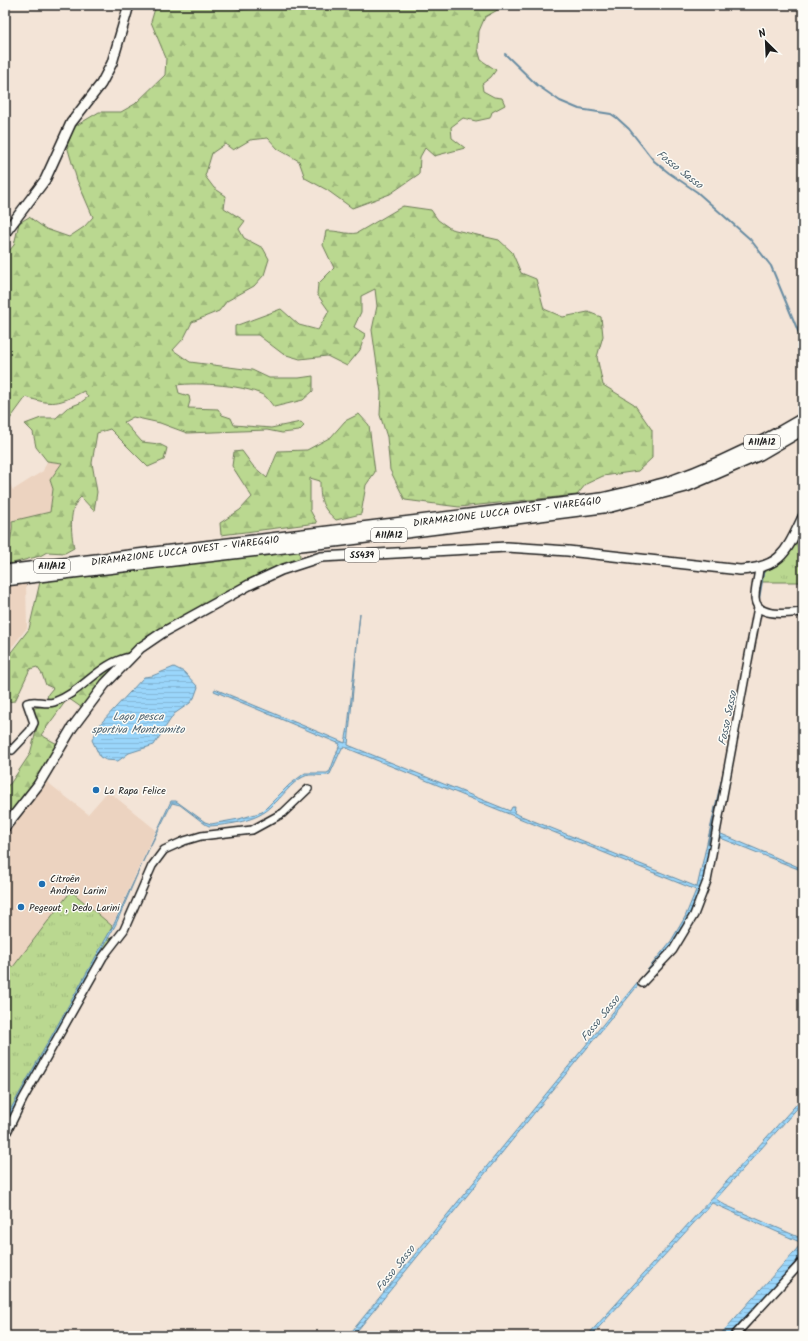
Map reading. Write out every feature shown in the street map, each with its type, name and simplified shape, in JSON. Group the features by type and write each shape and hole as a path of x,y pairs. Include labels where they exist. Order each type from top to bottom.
{"highway":[{"name":"DIRAMAZIONE LUCCA OVEST - VIAREGGIO","path":"722,466 803,419"},
{"name":"DIRAMAZIONE LUCCA OVEST - VIAREGGIO","path":"5,571 192,558 583,507 760,454 803,430"},
{"name":"DIRAMAZIONE LUCCA OVEST - VIAREGGIO","path":"5,580 202,547 583,507"}],"main road":[{"path":"5,233 45,180 71,123 101,84 112,63 129,5"},
{"name":"SS439","path":"5,827 38,785 72,728 105,684 131,657 162,633 249,585 281,570 321,557 506,547 568,551 740,570 759,569 773,563 783,555 803,517"}],"street":[{"path":"642,982 673,950 694,915 707,881 758,607 755,598 759,569"},
{"path":"758,607 768,613 803,612"},
{"path":"5,746 12,750 30,731 34,723 27,703 32,701 54,702 77,689 104,667 119,659 131,657"},
{"path":"5,1136 23,1099 102,957 124,930 152,866 164,850 184,841 201,836 252,830 283,813 308,788"},
{"path":"734,1336 803,1261"}],"shaded area":[{"path":"47,461 62,463 50,480 53,489 50,512 12,521 12,536 5,553 5,476 13,490 43,471"},
{"path":"26,583 27,628 5,656 5,586"},
{"path":"42,778 88,814 108,791 156,830 112,926 71,891 13,967 5,961 5,827"}],"green space":[{"path":"156,5 227,5 241,10 262,7 265,5 502,5 501,8 485,17 479,31 478,49 481,60 496,70 491,77 482,84 483,91 494,97 502,98 505,105 492,112 490,118 476,121 463,118 451,127 452,138 465,148 434,156 425,148 420,157 419,174 390,194 352,208 327,190 305,178 299,161 278,149 268,138 250,140 233,150 225,144 212,153 205,176 214,188 226,196 224,208 245,221 239,229 244,238 263,248 269,259 264,275 254,286 227,301 219,311 192,322 184,338 173,350 190,362 252,370 269,378 299,378 313,376 313,391 303,400 274,407 266,397 258,393 223,385 177,385 179,393 189,396 190,401 188,408 218,409 222,415 231,418 234,425 271,428 301,422 304,426 299,431 282,433 267,430 187,433 160,423 133,417 124,422 142,442 159,444 167,448 164,460 148,467 110,429 97,433 92,463 97,492 94,511 81,497 74,507 72,514 72,535 74,548 65,553 47,552 40,556 5,565 6,553 12,533 12,521 50,512 53,489 50,480 62,463 47,461 36,447 33,432 25,424 41,418 56,418 67,408 80,403 88,397 84,391 68,399 56,402 43,402 26,397 10,419 5,417 5,256 14,245 19,223 29,217 46,229 69,237 84,227 93,217 77,180 67,146 74,127 99,112 121,112 135,104 165,75 166,58 151,22"},
{"path":"403,206 431,210 438,220 451,229 499,240 512,252 521,273 536,279 544,309 563,317 588,312 601,317 603,336 597,357 603,385 634,404 652,430 652,458 638,471 603,476 586,484 577,495 459,507 405,500 390,470 387,437 380,415 381,393 372,330 377,306 375,289 361,296 361,312 354,327 365,334 360,350 347,366 327,356 300,359 283,354 258,335 235,335 235,326 281,309 299,325 318,330 329,311 317,294 318,284 334,268 323,245 326,231 357,233"},
{"path":"359,414 369,425 375,472 366,485 361,514 336,520 327,511 322,503 320,481 310,478 310,510 317,523 221,535 220,523 240,510 252,497 232,466 234,452 242,451 253,466 267,478 278,451 307,450 331,437 345,421"},
{"path":"803,524 803,582 760,582 760,574 777,565 788,554"},
{"path":"299,550 301,563 281,570 140,648 85,710 68,698 41,735 61,746 16,815 5,806 5,787 10,784 30,754 38,724 34,708 53,705 47,699 48,694 53,688 46,685 42,674 37,667 30,669 15,701 5,702 5,660 29,629 40,582"},
{"path":"71,891 112,926 107,938 117,939 103,957 5,1139 5,961 13,967"}],"water":[{"path":"360,613 348,745 510,811 512,807 515,807 514,813 697,887 733,728 703,882 687,920 670,946 353,1336 348,1336 671,941 685,917 696,890 344,747 342,748 330,774 310,775 303,777 291,786 266,811 251,819 225,825 209,826 180,805 172,803 146,856 171,801 176,801 205,822 211,824 239,819 262,812 289,785 305,773 327,773 330,771 340,744 214,691 215,689 345,743"},
{"name":"Lago pesca sportiva Montramito","path":"174,667 184,672 198,687 194,698 190,703 174,714 154,745 129,753 118,761 106,760 100,757 92,740 101,723 144,677 152,676"},
{"path":"719,833 803,869 803,871 718,837"},
{"path":"141,867 116,924 5,1127 5,1119 114,924"},
{"path":"803,1097 803,1102 716,1199 725,1205 803,1239 803,1254 729,1336 719,1336 802,1243 712,1203 591,1336 587,1336"}],"waterway":[{"name":"Fosso Sasso","path":"505,54 537,85 560,101 579,109 611,114 617,118 629,129 654,161 697,192 750,239 771,266 803,343"},
{"name":"Fosso Sasso","path":"793,528 803,504"},
{"name":"Fosso Sasso","path":"759,599 764,569"},
{"name":"Fosso Sasso","path":"708,843 720,789"}],"place":[{"name":"La Rapa Felice","path":"96,790"},
{"name":"Citroën Andrea Larini","path":"42,884"},
{"name":"Pegeout , Dedo Larini","path":"21,907"}]}
